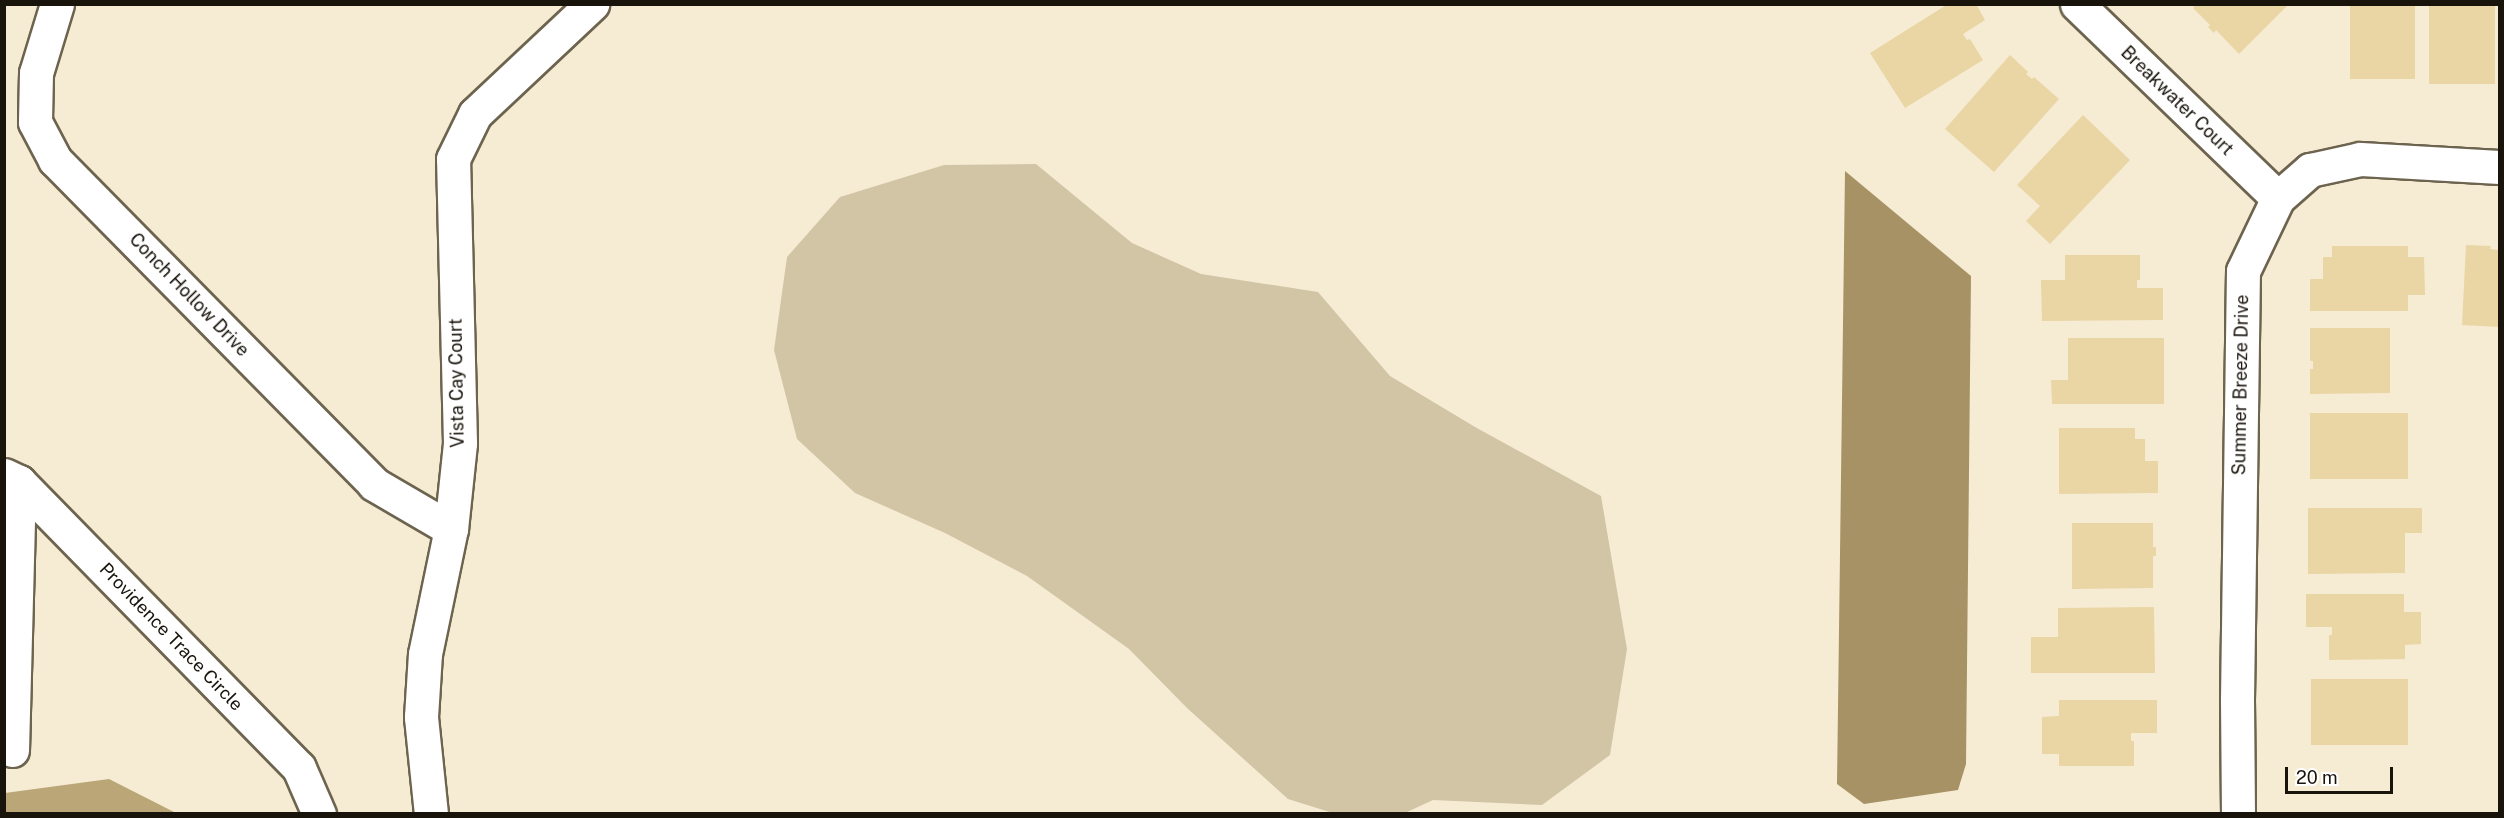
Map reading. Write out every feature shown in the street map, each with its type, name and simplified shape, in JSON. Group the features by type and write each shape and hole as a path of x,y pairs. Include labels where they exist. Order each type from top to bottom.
{"street":[{"name":"Conch Hollow Drive","path":"57,4 36,73 35,122 55,159 374,484 451,530"},
{"name":"Vista Cay Court","path":"431,813 421,717 424,654 451,530 460,443 453,159 475,114 592,4"},
{"name":"Breakwater Court","path":"2077,4 2278,198"},
{"name":"Summer Breeze Drive","path":"2238,813 2237,700 2243,271 2278,198 2310,170 2360,159 2499,167"},
{"path":"12,479 12,750"},
{"name":"Providence Trace Circle","path":"12,479 299,768 319,813"}],"shaded area":[{"path":"1036,164 1132,243 1201,274 1318,292 1390,376 1475,427 1601,496 1627,649 1610,755 1542,805 1433,800 1405,813 1336,814 1288,799 1187,708 1129,649 1027,576 945,533 855,493 797,439 774,350 787,257 840,197 944,165"},
{"path":"1845,171 1971,276 1966,764 1958,790 1864,804 1837,784"},
{"path":"109,779 176,813 5,813 5,793"}],"building":[{"path":"1948,4 1976,4 1985,20 1963,34 1967,40 1970,39 1983,60 1905,108 1870,53"},
{"path":"2196,4 2289,4 2239,54 2216,30 2214,33 2208,27 2210,25 2193,8"},
{"path":"2350,4 2415,4 2415,79 2350,79"},
{"path":"2429,4 2495,4 2495,84 2429,84"},
{"path":"2010,55 2028,72 2026,74 2032,79 2034,77 2059,99 1994,172 1945,129"},
{"path":"2083,115 2130,160 2050,244 2026,221 2040,206 2017,185"},
{"path":"2466,245 2491,246 2490,249 2500,250 2500,327 2462,325"},
{"path":"2332,246 2408,246 2408,257 2424,257 2425,295 2408,295 2408,311 2310,311 2310,279 2323,279 2323,257 2332,257"},
{"path":"2065,255 2140,255 2140,280 2137,280 2137,288 2163,288 2163,320 2042,321 2041,280 2065,280"},
{"path":"2310,328 2390,328 2390,393 2310,394 2310,369 2313,369 2313,361 2310,361"},
{"path":"2068,338 2164,338 2164,404 2052,404 2051,380 2068,380"},
{"path":"2310,413 2408,413 2408,479 2310,479"},
{"path":"2059,428 2135,428 2135,439 2145,439 2145,461 2158,461 2158,493 2059,494"},
{"path":"2308,508 2422,508 2422,533 2405,533 2405,573 2308,574"},
{"path":"2072,523 2153,523 2153,547 2156,547 2156,556 2153,556 2153,588 2072,589"},
{"path":"2306,594 2404,594 2404,612 2421,612 2421,644 2405,645 2405,659 2329,660 2329,635 2332,635 2332,627 2306,627"},
{"path":"2154,607 2155,673 2031,673 2031,637 2058,637 2058,608"},
{"path":"2311,679 2408,679 2408,745 2311,745"},
{"path":"2059,700 2157,700 2157,733 2131,733 2131,741 2134,741 2134,766 2059,766 2059,754 2042,754 2042,717 2059,716"}]}
